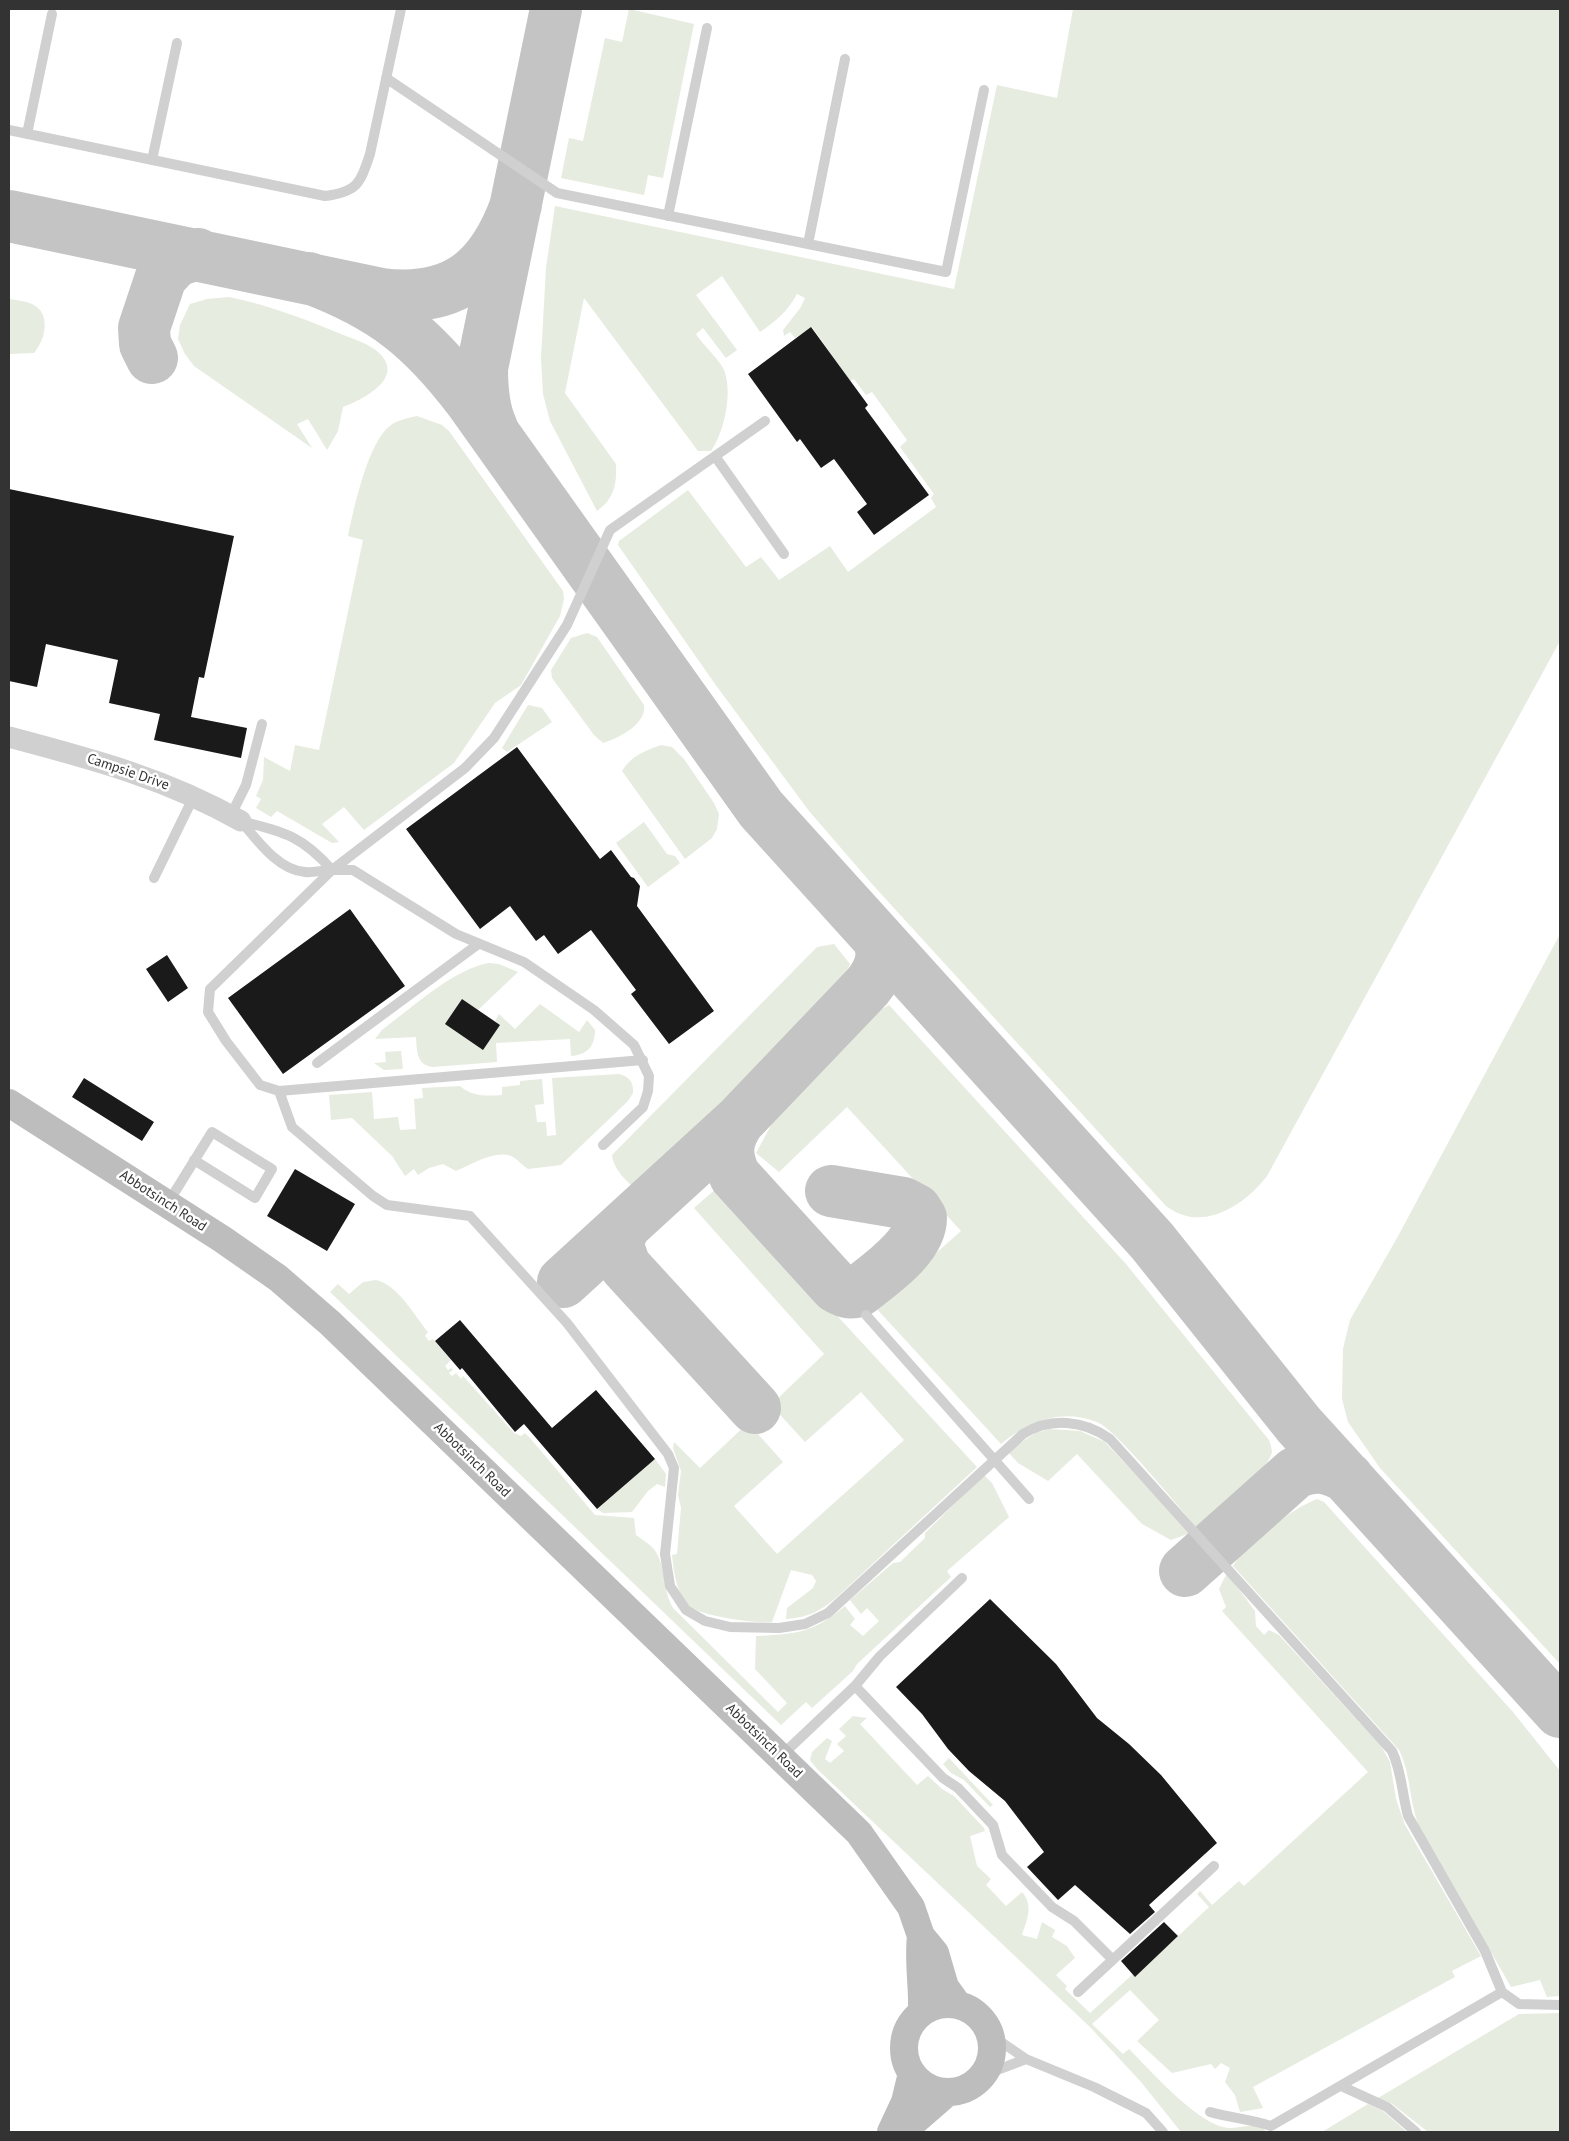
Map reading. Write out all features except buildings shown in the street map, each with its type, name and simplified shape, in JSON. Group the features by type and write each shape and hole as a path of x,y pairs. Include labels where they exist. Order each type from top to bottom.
{"street":[{"name":"Campsie Drive","path":"9,737 108,763 164,782 236,818"},
{"name":"Abbotsinch Road","path":"9,1103 278,1278 330,1323 859,1833 910,1907 920,1936"},
{"path":"920,1936 935,1953 946,1987 958,2005"},
{"path":"920,1936 918,1959 923,1990 922,2011"},
{"path":"944,2003 958,2005 975,2012 985,2022 991,2035 992,2055 984,2075 974,2084 961,2090 948,2092 928,2087 912,2073 906,2061 904,2047 906,2033 922,2011 944,2003"},
{"path":"891,2132 905,2102 912,2073"},
{"path":"902,2132 948,2092"}],"lane":[{"path":"9,130 325,196 345,194 362,178 370,154 401,9"},
{"path":"27,134 52,14"},
{"path":"668,216 706,28"},
{"path":"152,160 177,44"},
{"path":"808,244 845,59"},
{"path":"386,78 557,193 946,272 984,90"},
{"path":"643,1060 278,1091 260,1085 226,1042 208,1012 210,988 332,870 465,768 494,738 567,625 610,530 765,421"},
{"path":"714,456 784,554"},
{"path":"236,818 262,724"},
{"path":"154,878 194,796"},
{"path":"236,818 276,830 307,844 332,870"},
{"path":"236,818 270,853 295,869 305,872 354,870 432,920 477,945 508,954 524,962 594,1010 634,1045 643,1060 649,1076 648,1092 643,1107 603,1145"},
{"path":"317,1063 477,945"},
{"path":"278,1091 292,1127 373,1196 387,1205 470,1216 567,1323 668,1454 674,1468 665,1554 670,1586 686,1610 705,1621 730,1627 779,1628 805,1624 828,1613 1023,1434 1044,1424 1074,1424 1089,1427 1110,1439 1392,1751 1399,1767 1402,1795 1408,1816 1485,1952 1502,1992 1519,2004 1560,2005"},
{"path":"167,1204 194,1160 212,1132 272,1169 255,1198 194,1160"},
{"path":"866,1315 1029,1499"},
{"path":"780,1756 855,1686 880,1656 962,1578"},
{"path":"855,1686 943,1778 958,1788 993,1825 1002,1855 1052,1907 1074,1921 1112,1959"},
{"path":"1078,1992 1214,1866"},
{"path":"1210,2112 1228,2118 1250,2119 1272,2129 1341,2086 1502,1992"},
{"path":"991,2035 1026,2059 1094,2087 1146,2113 1163,2132"},
{"path":"984,2075 1026,2059"},
{"path":"1341,2086 1387,2107 1416,2132"}],"shaded area":[{"path":"629,9 694,24 663,178 648,175 644,195 561,178 569,138 583,141 605,38 622,42"},
{"path":"1073,9 1560,9 1560,641 1267,1176 1246,1198 1221,1213 1207,1217 1179,1214 1166,1206 872,884 809,811 715,684 618,545 619,541 688,490 746,567 761,557 779,580 830,546 848,572 936,507 931,498 934,494 900,447 907,440 872,392 866,395 854,379 850,381 812,327 795,338 790,332 784,336 783,330 801,307 805,298 797,294 790,306 760,332 722,276 696,295 737,350 726,358 703,328 696,334 723,368 728,388 726,411 716,443 711,451 698,451 584,298 565,393 616,464 616,478 611,496 597,511 550,421 543,394 541,358 546,268 555,206 954,289 997,85 1057,98"},
{"path":"229,297 286,313 366,344 379,353 386,362 387,371 378,387 343,407 338,431 327,450 308,419 297,424 312,448 194,366 185,354 178,339 180,325 190,304 207,299"},
{"path":"9,299 32,304 42,314 45,327 41,342 34,353 9,354"},
{"path":"417,416 442,425 449,431 563,591 564,599 560,616 521,685 495,703 454,763 364,830 344,807 322,824 339,842 332,843 277,811 271,817 256,808 261,799 256,796 263,780 264,757 290,771 295,745 319,750 363,540 348,536 358,493 375,445 383,433 394,423"},
{"path":"587,633 597,637 644,705 644,712 637,724 617,738 603,743 594,735 552,678 551,670 571,638"},
{"path":"528,705 542,708 552,722 507,752 502,748"},
{"path":"661,745 672,747 684,759 714,803 719,814 717,829 712,838 685,859 622,771 630,761 639,755"},
{"path":"644,822 667,854 675,856 680,863 648,887 616,843"},
{"path":"1560,934 1560,1664 1380,1468 1348,1422 1342,1399 1343,1349 1350,1320 1397,1238"},
{"path":"834,944 850,964 840,989 647,1190 641,1192 632,1185 618,1171 612,1155 817,947"},
{"path":"489,963 499,964 518,972 478,1010 462,999 446,1024 500,1025 495,1021 499,1014 515,1029 540,1004 579,1032 587,1020 595,1030 594,1041 589,1049 582,1054 571,1056 570,1039 496,1043 497,1062 433,1067 427,1066 420,1060 417,1052 416,1037 375,1039 382,1030 433,990 476,966"},
{"path":"889,1005 1126,1264 1269,1440 1272,1452 1269,1460 1240,1493 1198,1529 1119,1439 1097,1422 1071,1416 1046,1419 1023,1429 1001,1444 875,1307 961,1231 847,1107 779,1172 756,1153 781,1107 852,1025"},
{"path":"401,1051 403,1069 384,1070 374,1063 386,1062 385,1052"},
{"path":"619,1074 628,1078 633,1086 633,1093 628,1101 561,1165 528,1169 516,1159 502,1155 486,1158 456,1171 443,1164 429,1168 418,1175 414,1169 405,1176 392,1156 352,1118 331,1120 329,1095 372,1092 374,1119 398,1117 400,1130 416,1129 414,1099 423,1098 422,1088 460,1086 475,1094 502,1095 502,1087 520,1085 520,1081 542,1079 544,1104 535,1105 537,1122 546,1122 547,1136 556,1135 552,1078"},
{"path":"718,1187 977,1467 831,1602 807,1615 786,1619 787,1608 813,1588 816,1581 812,1575 791,1570 772,1622 742,1620 704,1613 689,1606 681,1595 676,1582 672,1555 677,1554 681,1508 678,1495 681,1471 673,1448 674,1442 700,1468 748,1423 783,1462 734,1506 777,1554 904,1440 861,1392 805,1442 771,1405 824,1354 694,1208"},
{"path":"376,1280 391,1288 411,1309 428,1332 425,1336 429,1341 433,1339 451,1360 445,1366 448,1370 451,1368 453,1370 449,1373 452,1376 456,1373 461,1379 463,1376 514,1433 521,1436 525,1433 595,1515 634,1518 636,1535 657,1553 667,1593 673,1608 778,1712 787,1703 755,1669 756,1636 794,1633 814,1627 845,1606 855,1619 850,1625 863,1636 879,1621 867,1608 861,1614 850,1600 893,1563 900,1562 925,1538 925,1533 984,1475 992,1483 1009,1517 947,1571 951,1577 857,1664 853,1671 812,1708 806,1702 781,1725 330,1292 338,1284 349,1294 363,1282"},
{"path":"1049,1429 1080,1431 1105,1442 1190,1533 1171,1540 1142,1524 1077,1454 1048,1481 1018,1463 1008,1452 1035,1433"},
{"path":"655,1459 666,1474 665,1487 657,1484 648,1491 632,1512 603,1513 597,1509"},
{"path":"1317,1499 1324,1502 1513,1712 1560,1771 1560,1996 1547,1997 1540,1980 1511,1987 1419,1826 1413,1807 1406,1768 1399,1750 1233,1566 1238,1558 1275,1525 1294,1511"},
{"path":"1227,1573 1255,1611 1256,1626 1264,1635 1269,1630 1279,1635 1381,1746 1390,1762 1396,1799 1405,1825 1481,1956 1452,1971 1455,1977 1253,2087 1263,2108 1240,2112 1235,2095 1225,2082 1230,2068 1221,2063 1215,2069 1211,2064 1172,2073 1137,2041 1159,2020 1130,1990 1092,2024 1123,2054 1129,2049 1160,2081 1199,2115 1223,2127 1259,2126 1264,2128 1265,2132 1181,2132 1141,2082 1090,2027 817,1769 810,1760 812,1752 827,1738 832,1741 825,1759 830,1763 844,1751 837,1744 846,1736 839,1729 853,1716 867,1718 860,1724 917,1785 928,1776 942,1789 954,1796 984,1828 985,1831 970,1836 977,1866 991,1879 986,1885 1006,1906 1022,1892 1026,1897 1029,1908 1022,1935 1037,1939 1042,1922 1055,1930 1052,1937 1067,1946 1075,1958 1056,1975 1067,1986 1065,1989 1090,2013 1133,1974 1136,1976 1209,1907 1197,1894 1200,1891 1212,1905 1239,1881 1244,1886 1368,1772 1222,1611 1226,1607 1219,1589"},
{"path":"949,1758 993,1805 990,1807 964,1780 951,1773 943,1764"},
{"path":"1560,2013 1560,2132 1428,2132 1391,2103 1378,2098 1519,2014"},
{"path":"1368,2104 1383,2111 1407,2132 1322,2132"}],"taxiway":[{"path":"492,428 485,406 482,368 556,9"},
{"path":"9,216 381,294 407,295 430,293 450,287 467,278 482,265 495,248 516,205"},
{"path":"152,358 145,344 144,328 161,277 176,261 198,254"},
{"path":"309,278 359,300 380,312 418,341 435,358 470,400 761,809 1152,1241 1299,1425 1560,1712"},
{"path":"563,1282 739,1121 867,987 874,977 881,960 879,942"},
{"path":"739,1121 731,1135 728,1148 735,1176 836,1287 847,1292 856,1292 888,1268 907,1249 919,1229 921,1218 916,1210 903,1203 831,1191"},
{"path":"624,1227 617,1243 625,1266 755,1408"},
{"path":"1185,1571 1295,1473 1309,1468 1322,1468 1335,1471 1348,1478"}]}
